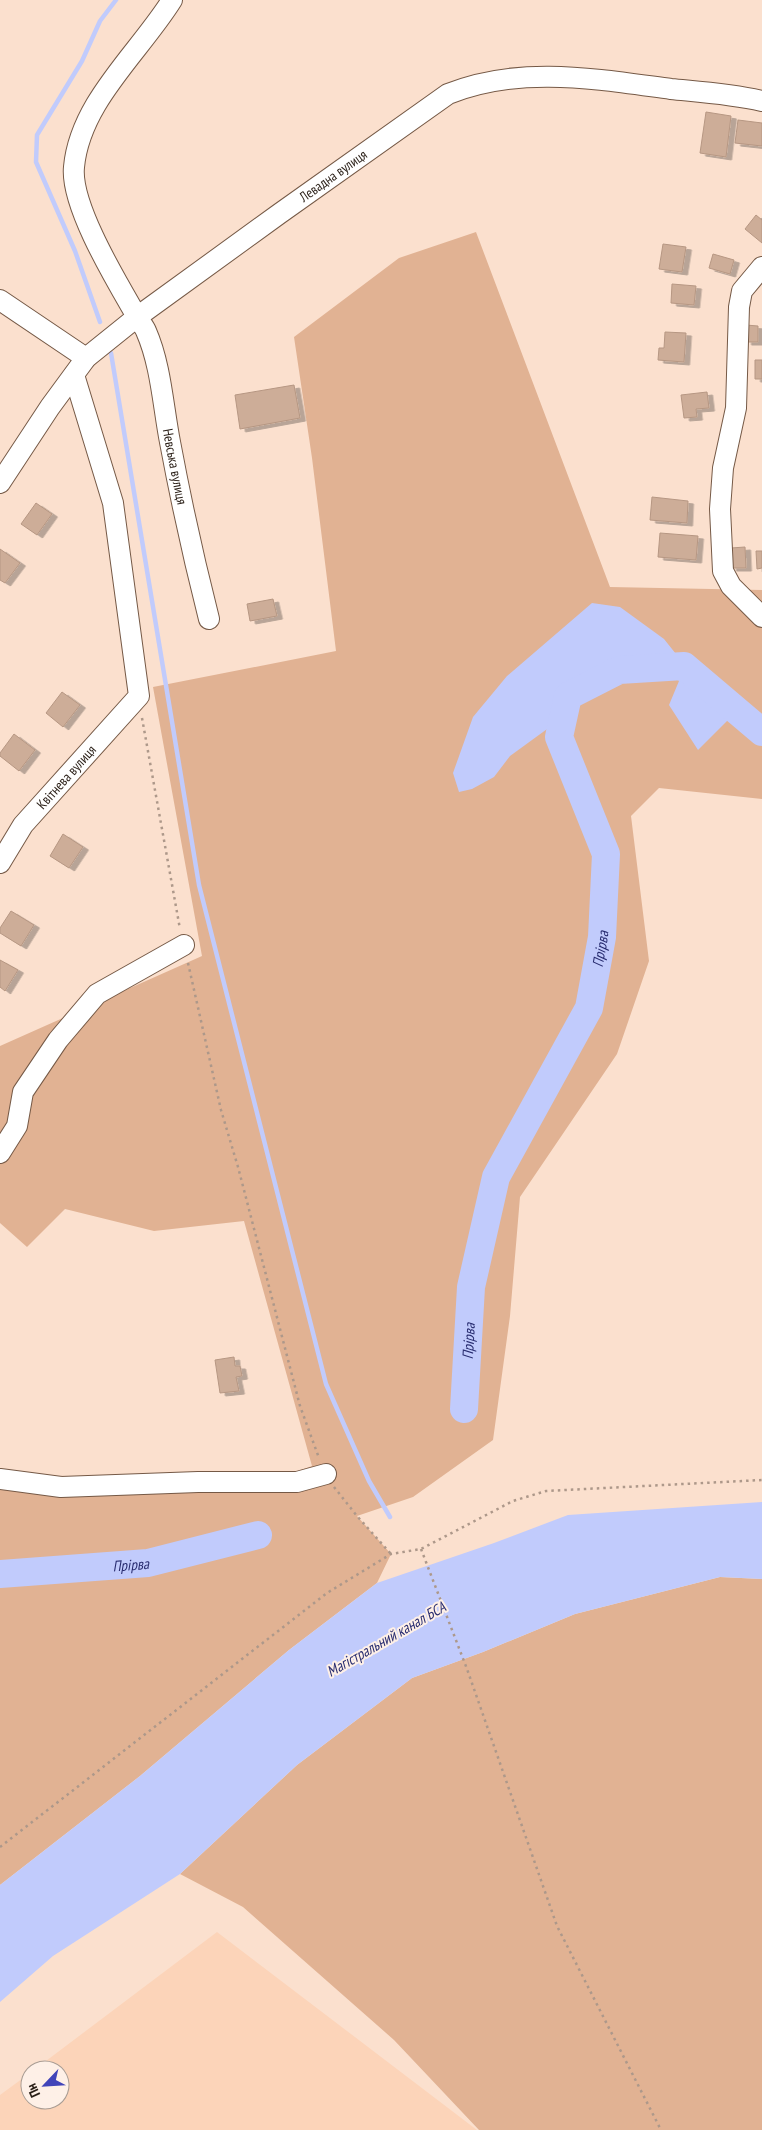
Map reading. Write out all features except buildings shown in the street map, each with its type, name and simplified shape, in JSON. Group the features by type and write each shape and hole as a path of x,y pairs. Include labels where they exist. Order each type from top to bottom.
{"street":[{"name":"Невська вулиця","path":"172,0 155,28 116,74 91,113 80,141 74,168 78,193 92,231 146,331 155,364 184,519 209,619"},
{"name":"Левадна вулиця","path":"0,483 86,358 137,317 448,94 493,79 532,75 640,85 762,100"},
{"path":"762,267 748,281 742,292 736,408 723,468 720,510 723,571 731,586 762,617"},
{"path":"0,300 86,358"},
{"path":"74,375 113,503 139,696"},
{"name":"Квітнева вулиця","path":"0,863 23,825 139,696"},
{"path":"0,1153 17,1126 23,1092 58,1040 97,994 184,945"},
{"path":"0,1479 62,1487 198,1482 297,1482 326,1474"}],"path":[{"path":"139,696 184,945 221,1110 300,1406 326,1474 356,1516 391,1554"},
{"path":"0,1847 327,1593 391,1554 421,1549 513,1501 546,1491 762,1480"},
{"path":"421,1549 467,1669 557,1926 661,2130"}],"shaded area":[{"path":"476,232 610,587 762,590 762,799 659,788 631,816 649,961 617,1054 520,1197 510,1316 493,1440 413,1497 357,1516 391,1554 377,1583 289,1650 140,1776 0,1885 0,1476 75,1483 295,1472 312,1466 244,1221 154,1231 65,1209 27,1247 0,1223 0,1046 202,956 153,687 336,651 312,458 294,337 399,258"},
{"path":"720,1577 762,1579 762,2130 479,2130 394,2040 243,1907 180,1874 297,1765 412,1678 483,1652 575,1614"},
{"path":"217,1932 477,2130 0,2130 0,2095 20,2080 20,2110 70,2110 70,2060 47,2060"}],"water":[{"path":"592,603 620,607 664,639 676,654 713,673 717,701 731,717 698,750 669,705 679,681 660,661 635,663 598,675 576,708 510,756 494,777 472,789 459,792 453,773 473,717 507,676"},
{"name":"Магістральний канал БСА","path":"762,1502 762,1579 720,1577 575,1614 483,1652 412,1678 297,1765 180,1874 53,1956 0,2002 0,1885 140,1776 289,1650 377,1583 494,1543 568,1515"}],"waterway":[{"path":"100,322 75,251 36,162 37,135 82,61 100,21 116,0"},
{"path":"111,353 199,885 326,1384 369,1481 390,1517"},
{"name":"Прірва","path":"464,1409 471,1287 496,1177 589,1008 602,937 606,854 559,737 568,696 619,670 684,666 762,732"},
{"name":"Прірва","path":"0,1574 148,1563 258,1535"}]}
